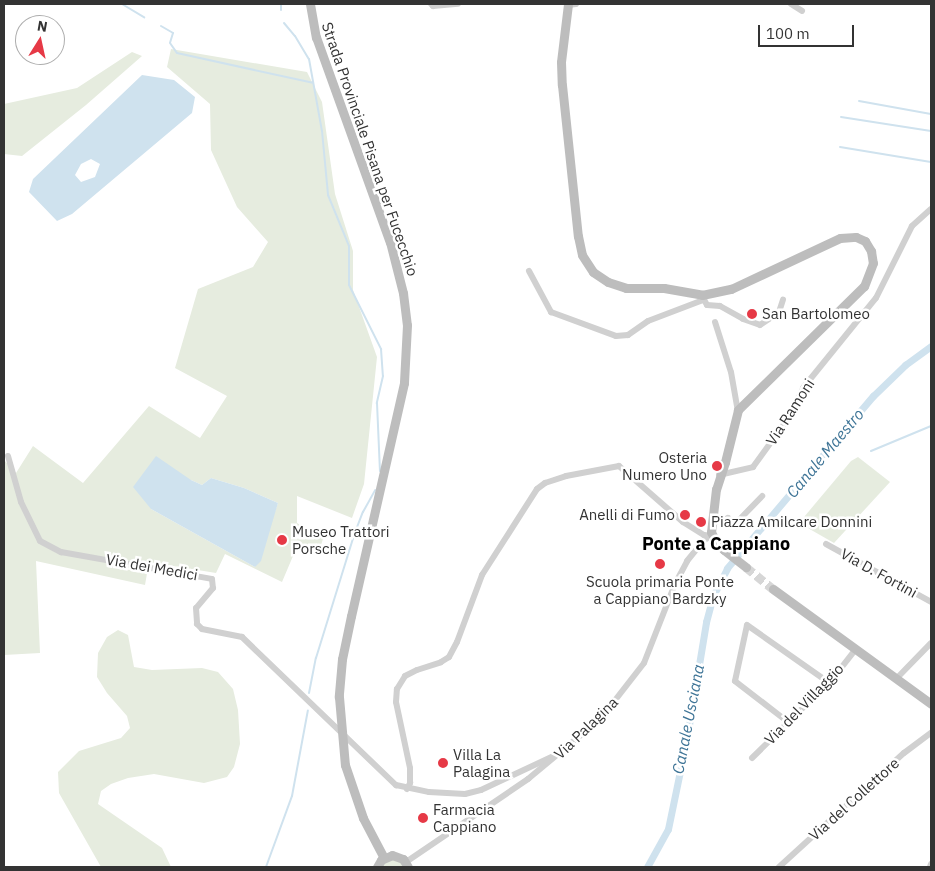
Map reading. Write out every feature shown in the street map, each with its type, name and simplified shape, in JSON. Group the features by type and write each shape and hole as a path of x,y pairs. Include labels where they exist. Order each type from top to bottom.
{"street":[{"name":"Strada Provinciale Pisana per Fucecchio","path":"310,4 316,37 390,242 403,293 407,325 404,383 342,659 339,697 340,730 345,765 363,818 384,858"},
{"path":"431,4 433,6 458,4"},
{"path":"570,4 561,72 578,236 582,255 593,272 608,282 626,288 664,288 704,300 760,325 779,312 783,300"},
{"path":"791,4 802,11"},
{"name":"Via Ramoni","path":"719,475 753,467 787,420 803,388 876,298 912,226 931,209"},
{"path":"530,271 551,312 616,336 628,334 648,321 731,289 840,238 856,237 865,241 872,251 873,263 864,286 738,410"},
{"path":"708,538 719,475 725,462 738,410 731,372 715,322"},
{"name":"Via dei Medici","path":"8,456 21,502 40,541 61,552 212,580 213,588 196,608 197,624 202,629 242,636 396,785 451,795 465,794 481,790 562,752"},
{"path":"407,788 410,783 410,768 396,702 397,689 405,676 449,657 457,642 482,575 537,489 545,483 566,476 619,466 683,522 704,535 746,567"},
{"path":"712,523 728,518 733,522 740,519 762,496"},
{"name":"Via Palagina","path":"407,865 528,779 562,752 609,708 644,663 675,584 687,561 708,538"},
{"name":"Via D. Fortini","path":"826,544 931,602"},
{"path":"773,589 931,704"},
{"path":"788,722 735,681 747,625 828,682"},
{"path":"896,679 931,643"},
{"name":"Via del Villaggio","path":"752,758 828,682 856,649"},
{"name":"Via del Collettore","path":"779,867 904,753 931,733"},
{"path":"377,867 384,858 396,856 407,865"}],"shaded area":[{"path":"171,49 307,72 322,102 335,194 353,251 353,290 377,357 364,484 352,518 297,496 297,523 323,539 318,554 296,549 282,582 225,554 216,573 149,562 145,585 36,561 40,653 4,655 4,460 16,473 33,446 83,483 149,406 200,438 227,396 175,368 198,289 253,267 268,242 237,207 211,150 210,104 167,67","holes":["211,478 244,488 278,503 255,567 151,509 191,480 202,485"]},
{"path":"132,52 142,56 86,105 22,156 4,154 4,104 77,88"},
{"path":"858,457 890,482 834,543 799,523 851,461"},
{"path":"118,630 128,635 134,667 152,670 202,668 218,672 233,689 238,710 240,744 234,767 227,777 204,783 154,774 128,778 111,784 101,791 98,804 162,848 171,867 101,867 59,793 58,772 79,751 121,738 130,728 127,716 107,693 97,677 98,653 107,637"},
{"path":"397,859 405,867 380,867 386,860"}],"water":[{"path":"142,75 174,80 195,97 192,113 72,214 57,221 29,192 33,179","holes":["91,159 100,164 95,177 81,182 75,175 81,164"]},
{"path":"156,456 191,480 202,485 211,478 244,488 278,503 261,561 255,567 151,509 133,487"}],"waterway":[{"path":"122,4 144,17"},
{"path":"281,4 281,10"},
{"path":"284,23 295,36 309,59 322,131 328,195 349,246 349,285 381,349 383,376 377,403 380,471"},
{"path":"161,26 173,33 170,43 177,53 313,83"},
{"path":"859,101 931,114"},
{"path":"841,117 931,131"},
{"path":"840,147 931,162"},
{"name":"Canale Usciana","path":"647,867 668,829 687,737 706,622 713,596 727,568 873,396 905,365 931,346"},
{"path":"871,451 931,426"},
{"path":"309,693 316,658 354,535 363,512 375,490"},
{"path":"266,867 292,796 308,710"}],"tunnel":[{"path":"746,567 773,589"}],"place":[{"name":"San Bartolomeo","path":"752,314"},
{"name":"Osteria Numero Uno","path":"717,466"},
{"name":"Anelli di Fumo","path":"685,515"},
{"name":"Piazza Amilcare Donnini","path":"701,522"},
{"name":"Museo Trattori Porsche","path":"282,540"},
{"name":"Scuola primaria Ponte a Cappiano Bardzky","path":"660,564"},
{"name":"Villa La Palagina","path":"443,763"},
{"name":"Farmacia Cappiano","path":"423,818"}],"district":[{"name":"Ponte a Cappiano","path":"716,544"}],"water label":[{"name":"Canale Maestro","path":"825,453"}]}
